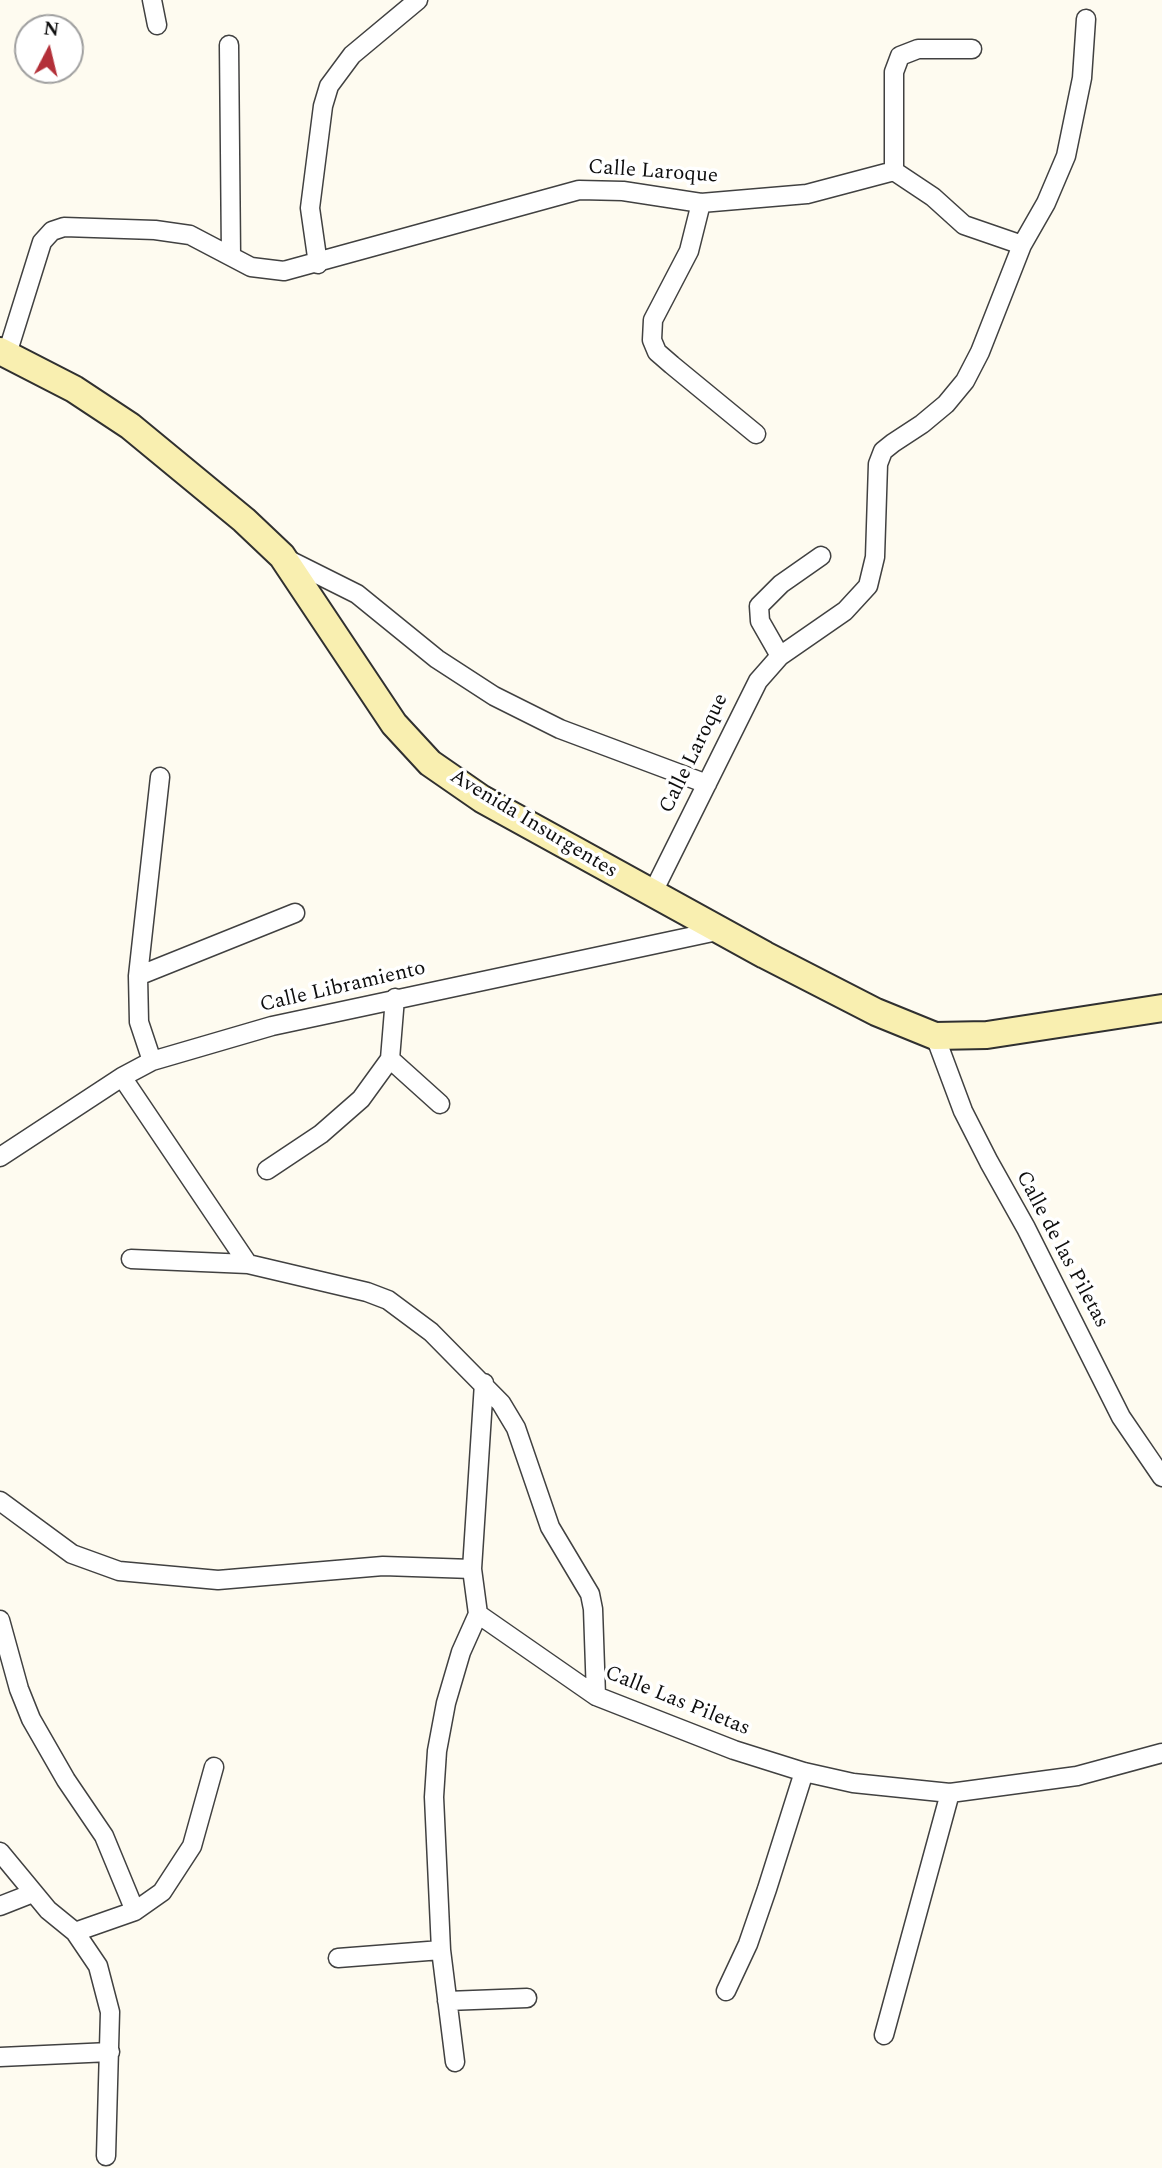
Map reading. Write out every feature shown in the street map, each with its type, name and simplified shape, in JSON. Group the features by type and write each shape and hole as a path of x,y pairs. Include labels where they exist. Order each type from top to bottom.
{"main road":[{"name":"Avenida Insurgentes","path":"4,353 74,389 130,426 183,468 282,556 368,689 394,724 430,763 482,799 652,894 876,1012 935,1036 987,1035 1162,1008"}],"street":[{"path":"152,0 157,24"},
{"path":"318,264 310,208 323,106 329,86 352,55 418,0"},
{"name":"Calle Laroque","path":"652,894 758,681 780,656 845,611 868,586 875,557 876,482 883,451 922,424 965,381 990,328 1021,245 1046,203 1066,156 1082,78 1086,19"},
{"path":"229,45 231,256"},
{"path":"972,49 918,49 900,55 894,72 894,171 923,189 964,225 1021,245"},
{"name":"Calle Laroque","path":"4,353 42,242 52,231 79,226 173,231 190,235 251,267 284,271 318,264 579,190 623,191 701,203 807,194 894,171"},
{"path":"701,203 689,251 653,320 652,340 657,352 756,434"},
{"path":"780,656 760,621 759,607 781,584 821,555"},
{"path":"282,556 356,594 437,659 494,696 560,729 707,784"},
{"path":"152,1061 139,1022 138,976 160,777"},
{"path":"138,976 295,913"},
{"name":"Calle Libramiento","path":"0,1157 122,1077 152,1061 272,1026 722,930"},
{"path":"267,1170 344,1116 361,1099 390,1059 395,998"},
{"name":"Calle de las Piletas","path":"935,1036 963,1111 989,1162 1026,1228 1121,1417 1162,1477"},
{"path":"390,1059 440,1104"},
{"path":"122,1077 248,1264"},
{"path":"131,1259 248,1264 367,1292 388,1300 431,1332 484,1383 516,1428 550,1527 590,1594 593,1609 596,1696"},
{"path":"455,2062 441,1950 434,1797 437,1751 450,1690 478,1614 472,1569 484,1383"},
{"path":"0,1501 72,1554 119,1571 218,1580 383,1566 472,1569"},
{"name":"Calle Las Piletas","path":"478,1614 596,1696 700,1738 804,1772 865,1785 950,1793 1077,1776 1162,1753"},
{"path":"0,1620 31,1719 66,1780 104,1836 135,1911"},
{"path":"75,1932 135,1911 162,1892 191,1846 214,1766"},
{"path":"726,1991 748,1944 768,1889 804,1772"},
{"path":"884,2035 950,1793"},
{"path":"0,1852 33,1893 75,1932 98,1966 110,2012 106,2156"},
{"path":"0,1906 33,1893"},
{"path":"338,1958 441,1950"},
{"path":"447,2001 527,1998"},
{"path":"0,2057 110,2052"}]}
